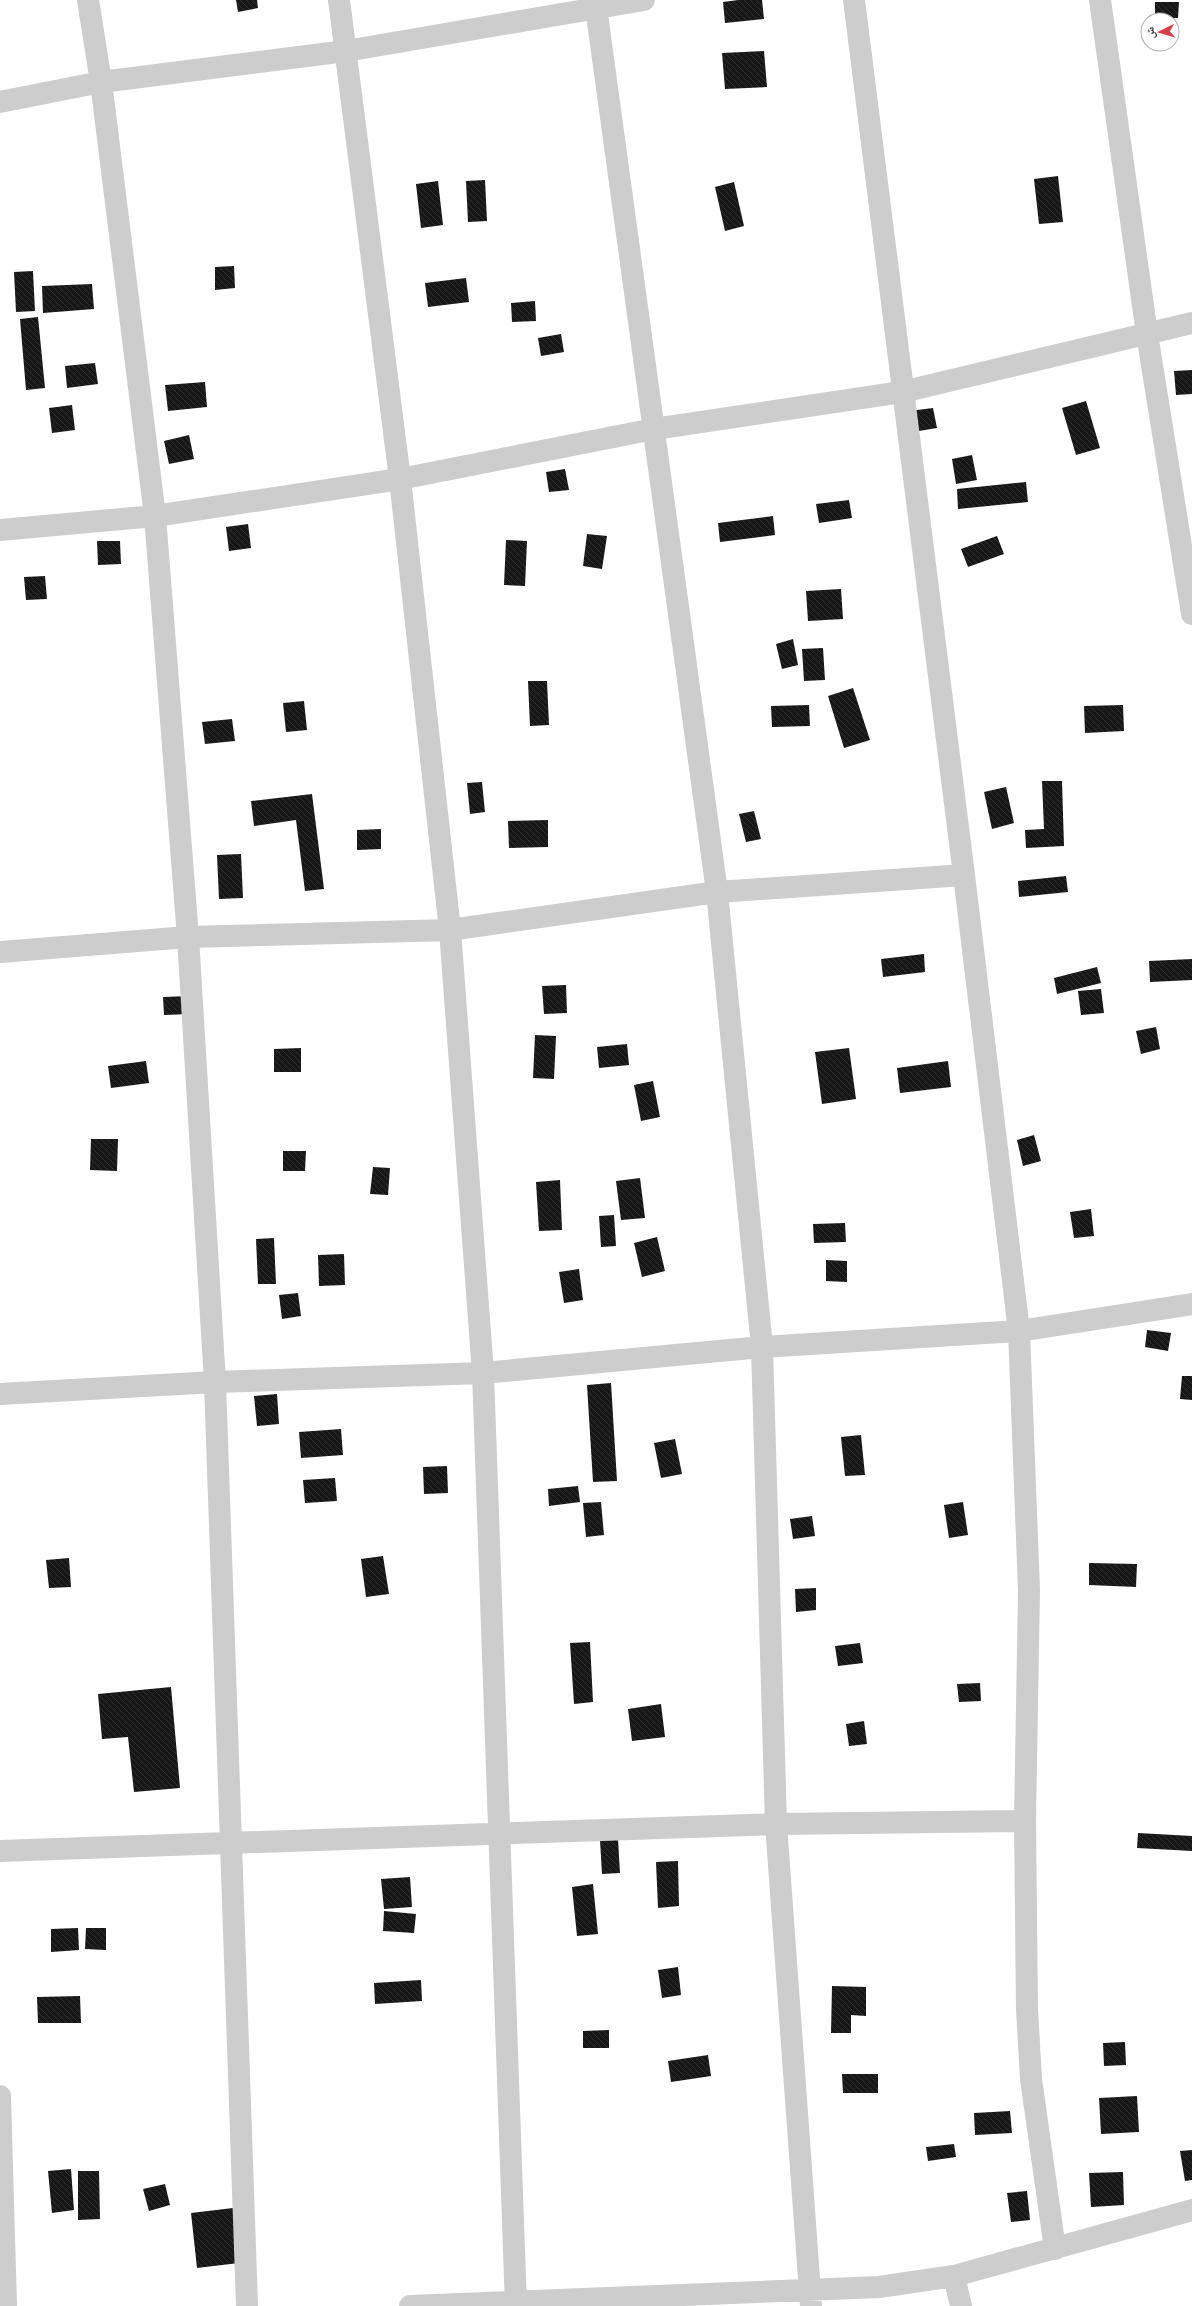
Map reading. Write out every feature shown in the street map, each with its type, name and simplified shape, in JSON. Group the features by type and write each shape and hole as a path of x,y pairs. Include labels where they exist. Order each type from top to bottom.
{"street":[{"path":"88,0 101,82 155,516 188,937 215,1382 247,2306"},
{"path":"339,0 400,479 450,930 483,1373 498,1834 516,2304"},
{"path":"0,102 101,82 346,51 596,4 644,0"},
{"path":"854,0 902,392 964,875 1019,1331 1029,1590 1026,1821 1027,2009 1031,2079 1055,2249"},
{"path":"1100,0 1147,334 1192,614"},
{"path":"596,4 717,892 762,1347 776,1824 809,2298"},
{"path":"0,530 155,516 400,479 654,428 902,392 1192,323"},
{"path":"0,952 188,937 450,930 717,892 964,875"},
{"path":"0,1394 215,1382 483,1373 762,1347 1019,1331 1192,1304"},
{"path":"0,1851 776,1824 1026,1821"},
{"path":"0,2096 6,2306"},
{"path":"410,2306 809,2298 954,2276 1192,2210"},
{"path":"954,2276 961,2306"}],"building":[{"path":"236,0 257,0 258,8 238,12"},
{"path":"738,0 762,0 764,19 725,23 723,2"},
{"path":"1155,2 1179,2 1178,12 1155,12"},
{"path":"764,51 767,87 725,89 722,53"},
{"path":"1058,176 1063,222 1039,224 1034,179"},
{"path":"485,180 487,221 468,222 466,181"},
{"path":"438,181 443,225 421,228 416,184"},
{"path":"734,182 744,226 725,231 715,187"},
{"path":"234,266 235,288 215,290 215,267"},
{"path":"33,271 35,311 16,312 14,272"},
{"path":"466,278 469,302 428,307 425,283"},
{"path":"92,284 94,309 43,313 42,286"},
{"path":"535,301 536,321 512,322 511,303"},
{"path":"38,317 45,388 26,390 20,319"},
{"path":"561,334 564,352 541,356 538,338"},
{"path":"95,363 98,384 67,388 65,366"},
{"path":"1192,370 1192,394 1176,395 1174,371"},
{"path":"205,382 207,407 168,411 165,385"},
{"path":"1086,401 1100,448 1076,455 1062,408"},
{"path":"72,405 75,430 52,433 49,408"},
{"path":"933,408 937,428 913,432 909,411"},
{"path":"189,435 194,459 169,464 164,441"},
{"path":"972,455 977,480 956,484 952,459"},
{"path":"565,469 569,490 549,492 546,472"},
{"path":"1026,482 1028,502 958,509 957,489"},
{"path":"849,500 852,518 819,523 816,504"},
{"path":"773,516 775,535 720,542 718,523"},
{"path":"248,524 251,548 229,551 226,527"},
{"path":"587,534 607,536 602,569 583,566"},
{"path":"997,536 1004,554 968,567 961,549"},
{"path":"506,540 527,541 525,586 504,585"},
{"path":"97,541 120,541 121,564 98,565"},
{"path":"45,576 47,599 26,600 24,577"},
{"path":"841,589 843,619 808,621 806,591"},
{"path":"793,639 798,665 782,669 776,644"},
{"path":"823,648 825,680 804,681 802,649"},
{"path":"528,681 547,681 549,725 530,726"},
{"path":"853,688 870,740 844,748 828,696"},
{"path":"304,701 307,730 286,732 283,703"},
{"path":"809,705 810,726 772,727 771,706"},
{"path":"1123,705 1124,731 1085,733 1084,706"},
{"path":"232,719 235,741 205,744 202,722"},
{"path":"1042,781 1062,781 1064,846 1026,848 1025,830 1044,829"},
{"path":"482,782 485,812 470,814 467,783"},
{"path":"1006,787 1014,823 992,829 984,792"},
{"path":"312,794 324,889 305,891 296,820 254,826 251,801"},
{"path":"754,811 761,839 746,842 739,814"},
{"path":"548,820 548,847 509,848 508,821"},
{"path":"381,829 381,849 357,850 357,830"},
{"path":"241,854 243,898 219,899 217,855"},
{"path":"1066,876 1068,892 1019,897 1018,881"},
{"path":"924,954 925,972 883,977 881,959"},
{"path":"1192,959 1192,980 1150,982 1149,961"},
{"path":"1097,967 1101,983 1057,994 1054,978"},
{"path":"566,985 567,1013 544,1014 542,986"},
{"path":"1101,989 1104,1013 1081,1015 1078,991"},
{"path":"190,996 191,1014 164,1015 163,997"},
{"path":"1156,1027 1160,1049 1141,1054 1136,1031"},
{"path":"535,1035 556,1036 554,1079 533,1078"},
{"path":"627,1044 629,1065 599,1068 597,1047"},
{"path":"301,1048 301,1072 274,1072 274,1049"},
{"path":"849,1048 856,1099 822,1104 815,1052"},
{"path":"146,1061 149,1083 111,1088 108,1066"},
{"path":"948,1061 951,1087 900,1093 897,1068"},
{"path":"653,1081 660,1117 641,1121 634,1085"},
{"path":"1034,1135 1041,1161 1023,1166 1017,1140"},
{"path":"91,1139 118,1139 117,1171 90,1170"},
{"path":"283,1151 306,1151 305,1171 283,1171"},
{"path":"373,1167 390,1168 388,1195 370,1194"},
{"path":"640,1178 645,1218 621,1220 616,1181"},
{"path":"560,1180 562,1230 539,1231 536,1182"},
{"path":"1091,1209 1094,1236 1074,1238 1070,1212"},
{"path":"614,1215 616,1246 601,1247 599,1216"},
{"path":"845,1223 846,1242 814,1243 813,1224"},
{"path":"657,1237 665,1271 642,1277 634,1243"},
{"path":"274,1238 276,1284 258,1284 256,1239"},
{"path":"344,1254 345,1285 319,1286 318,1255"},
{"path":"826,1260 847,1261 847,1282 826,1281"},
{"path":"579,1269 583,1300 564,1303 559,1272"},
{"path":"298,1293 301,1316 282,1319 279,1295"},
{"path":"1147,1330 1171,1333 1168,1351 1145,1347"},
{"path":"1182,1376 1192,1376 1192,1400 1180,1399"},
{"path":"611,1383 617,1481 593,1482 587,1385"},
{"path":"277,1394 279,1424 257,1426 254,1396"},
{"path":"341,1429 343,1455 301,1458 299,1432"},
{"path":"861,1435 865,1475 845,1476 841,1437"},
{"path":"675,1439 682,1474 661,1478 654,1443"},
{"path":"447,1466 448,1493 424,1494 423,1467"},
{"path":"335,1478 337,1501 305,1503 303,1480"},
{"path":"578,1486 580,1502 549,1506 548,1489"},
{"path":"601,1502 604,1535 586,1537 583,1503"},
{"path":"963,1502 968,1535 949,1538 944,1505"},
{"path":"812,1516 815,1536 793,1539 790,1519"},
{"path":"383,1556 389,1594 366,1597 361,1559"},
{"path":"69,1558 71,1587 49,1588 46,1560"},
{"path":"1089,1563 1137,1564 1136,1587 1089,1585"},
{"path":"816,1588 816,1610 796,1612 795,1589"},
{"path":"590,1642 593,1702 574,1704 570,1643"},
{"path":"860,1643 863,1663 838,1666 835,1646"},
{"path":"980,1683 981,1701 959,1702 957,1684"},
{"path":"171,1687 180,1788 134,1792 128,1737 102,1739 98,1694"},
{"path":"661,1704 665,1737 632,1741 628,1709"},
{"path":"864,1721 867,1744 849,1746 846,1724"},
{"path":"1138,1833 1192,1836 1192,1851 1137,1848"},
{"path":"618,1839 620,1873 602,1874 600,1840"},
{"path":"678,1861 679,1906 658,1908 656,1862"},
{"path":"410,1877 412,1907 384,1909 381,1879"},
{"path":"593,1884 598,1934 577,1936 572,1887"},
{"path":"384,1911 416,1914 414,1933 383,1931"},
{"path":"78,1928 79,1950 51,1952 51,1929"},
{"path":"86,1928 106,1928 106,1950 85,1949"},
{"path":"678,1967 681,1995 662,1998 658,1970"},
{"path":"421,1980 422,2001 375,2004 374,1983"},
{"path":"832,1986 866,1987 866,2016 851,2015 851,2033 831,2033"},
{"path":"80,1996 81,2023 38,2023 37,1997"},
{"path":"609,2030 609,2048 583,2048 583,2031"},
{"path":"1125,2042 1126,2065 1104,2066 1103,2043"},
{"path":"708,2055 711,2076 671,2082 668,2061"},
{"path":"842,2074 878,2074 878,2093 843,2093"},
{"path":"1137,2096 1139,2132 1101,2134 1099,2098"},
{"path":"1010,2111 1012,2133 975,2135 974,2113"},
{"path":"954,2144 956,2157 928,2161 926,2147"},
{"path":"1192,2150 1192,2180 1185,2181 1180,2151"},
{"path":"71,2169 74,2210 52,2213 48,2171"},
{"path":"78,2171 99,2171 100,2219 78,2220"},
{"path":"1123,2172 1124,2205 1091,2207 1089,2173"},
{"path":"165,2184 170,2205 149,2211 143,2189"},
{"path":"1027,2191 1030,2220 1011,2222 1007,2193"},
{"path":"233,2208 239,2263 197,2268 191,2213"}]}
